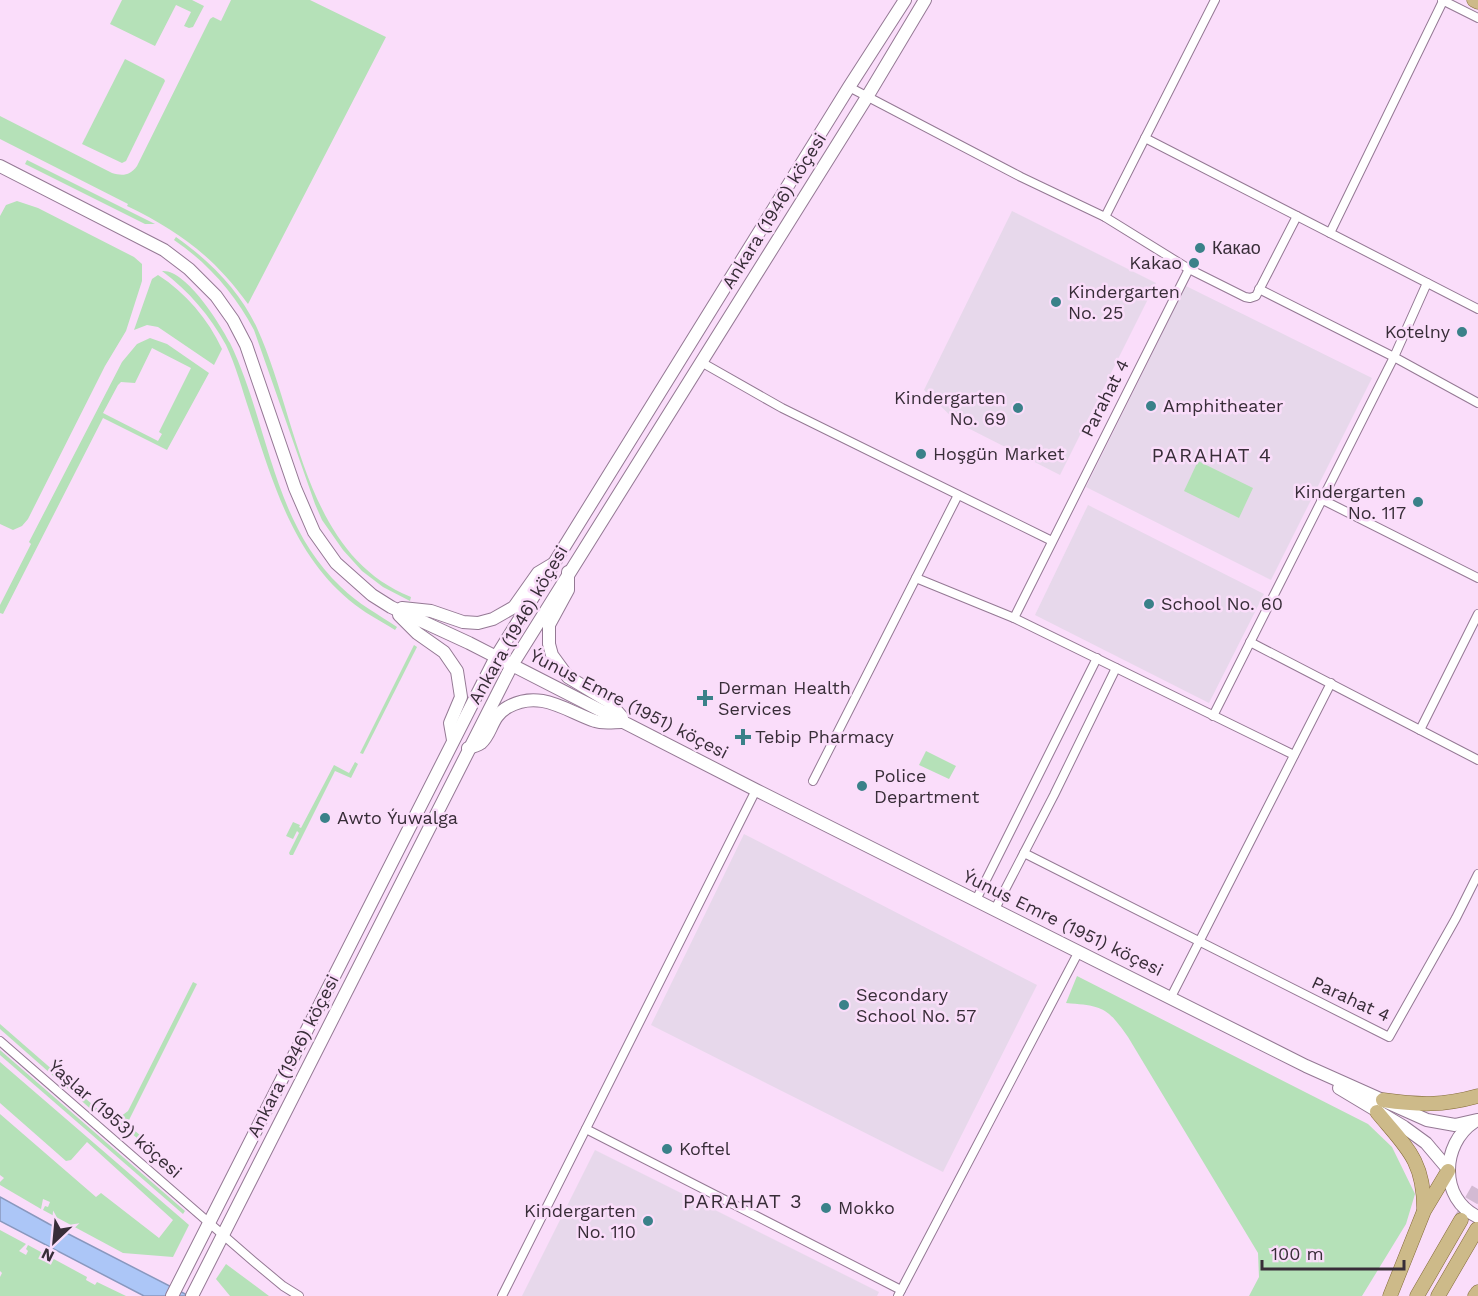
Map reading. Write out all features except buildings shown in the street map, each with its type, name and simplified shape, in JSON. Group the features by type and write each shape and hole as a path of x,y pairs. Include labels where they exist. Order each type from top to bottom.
{"main road":[{"name":"Ankara (1946) köçesi","path":"172,1296 496,657 905,0"},
{"name":"Ankara (1946) köçesi","path":"193,1294 512,665 568,572 867,97 925,0"},
{"path":"1474,0 1478,2"},
{"name":"Ýunus Emre (1951) köçesi","path":"0,166 164,250 182,263 208,288 233,320 246,345 295,488 314,532 347,574 372,595 391,607 496,657 756,790 1171,997 1380,1106 1427,1120 1455,1125 1477,1120"},
{"path":"391,607 431,611 463,622 486,621 510,611 520,601 538,573 554,564"},
{"path":"568,572 568,590 549,626 552,656 568,677 608,702 627,723"},
{"path":"391,607 417,633 444,652 458,671 461,698 450,723 453,740"},
{"path":"468,748 482,742 495,717 501,711 520,702 546,701 597,722 627,723"},
{"path":"1380,1106 1447,1103 1478,1096"},
{"path":"1380,1106 1410,1152 1421,1175 1424,1211"},
{"name":"Ýunus Emre (1951) köçesi","path":"1380,1106 1426,1143 1448,1170"},
{"path":"1438,1296 1477,1223 1460,1203 1452,1188 1448,1170 1449,1158 1456,1140 1468,1126 1477,1120"},
{"path":"1389,1296 1424,1211 1448,1170"},
{"path":"1417,1296 1461,1220"}],"street":[{"path":"1105,217 1215,0"},
{"path":"1330,233 1442,0 1478,18"},
{"path":"849,87 1105,217 1189,269 1245,297 1254,298 1297,216"},
{"path":"1145,138 1478,309"},
{"name":"Parahat 4","path":"1014,618 1189,269"},
{"path":"1213,716 1394,357 1427,283"},
{"path":"1259,289 1394,357 1478,403"},
{"path":"700,362 782,408 1052,541"},
{"path":"813,781 958,495"},
{"path":"1321,499 1478,578"},
{"path":"916,578 1014,618 1294,755"},
{"path":"1420,729 1478,614"},
{"path":"1250,642 1478,760"},
{"path":"976,900 1097,658"},
{"path":"995,909 1116,668"},
{"path":"1171,997 1331,683"},
{"path":"502,1296 756,790"},
{"path":"1024,853 1199,942"},
{"name":"Parahat 4","path":"1199,942 1389,1037 1478,874"},
{"path":"585,1129 899,1293 1078,951"},
{"name":"Ýaşlar (1953) köçesi","path":"0,1041 223,1234"},
{"path":"223,1234 283,1286 299,1296"}],"shaded area":[{"path":"1012,211 1156,283 1060,475 958,423 924,390"},
{"path":"1186,286 1372,378 1271,580 1086,487"},
{"name":"School No. 60","path":"1088,505 1264,594 1209,703 1035,615"},
{"name":"Secondary School No. 57","path":"744,834 1037,985 943,1172 651,1025"},
{"name":"Kindergarten No. 110","path":"595,1150 879,1292 877,1296 522,1296"}],"green space":[{"path":"122,0 192,0 204,6 193,27 189,28 184,26 191,12 176,5 155,46 110,24"},
{"path":"231,0 310,0 386,37 248,304 222,272 194,247 163,225 127,206 128,204 0,139 0,116 112,173 122,175 132,172 210,19 213,17 221,21"},
{"path":"125,59 165,81 126,161 122,163 82,144"},
{"path":"27,160 155,224 145,224 25,164"},
{"path":"17,201 38,208 134,257 142,264 142,281 126,331 105,366 28,519 22,526 13,530 0,524 0,216 6,205"},
{"path":"176,237 212,266 233,289 250,314 271,364 310,481 326,517 348,550 375,577 411,597 410,601 383,587 362,571 343,550 322,520 254,330 220,280 174,240"},
{"path":"162,271 171,273 191,288 219,323 230,343 243,374 286,503 300,533 318,561 341,587 361,604 397,627 395,630 349,600 329,581 312,559 298,537 275,488 226,345 198,305"},
{"path":"158,275 187,298 210,327 222,349 214,365 158,327 147,325 134,330 152,279"},
{"path":"150,338 167,344 209,373 167,450 103,418 3,614 0,613 0,605 31,544 29,542 122,362 137,344","holes":["152,348 191,368 159,432 162,434 158,441 103,413 121,382 135,383"]},
{"path":"1198,461 1253,488 1239,518 1184,491"},
{"path":"414,645 417,647 363,754 360,753"},
{"path":"926,751 956,766 949,779 919,765"},
{"path":"355,762 358,764 351,778 335,771 293,855 290,855 299,833 297,831 293,839 286,836 293,822 301,828 334,765 349,773"},
{"path":"1077,976 1368,1124 1392,1147 1415,1194 1406,1224 1362,1296 1249,1296 1259,1277 1258,1253 1115,1019 1096,1007 1066,1003"},
{"path":"193,982 197,984 127,1124 148,1142 145,1145 116,1120 128,1111"},
{"path":"0,1024 101,1112 93,1111 0,1029"},
{"path":"0,1050 185,1211 183,1214 0,1055"},
{"path":"0,1062 189,1225 173,1257 123,1253 43,1210 50,1202 43,1199 41,1209 0,1185 4,1178 0,1175 0,1114 96,1197 101,1193 159,1238 173,1220 87,1142 71,1160 66,1161 0,1103"},
{"path":"0,1230 26,1244 19,1251 26,1255 28,1245 87,1277 86,1280 95,1285 97,1282 126,1296 0,1296 2,1273 0,1271"},
{"path":"226,1264 269,1296 230,1296 216,1279"}],"water":[{"path":"0,1197 189,1296 144,1296 0,1221"}],"tunnel":[{"path":"1461,1219 1478,1189"}],"place":[{"name":"Какао","path":"1200,248"},
{"name":"Kakao","path":"1194,263"},
{"name":"Kindergarten No. 25","path":"1056,302"},
{"name":"Kotelny","path":"1462,332"},
{"name":"Amphitheater","path":"1151,406"},
{"name":"Kindergarten No. 69","path":"1018,408"},
{"name":"Hoşgün Market","path":"921,454"},
{"name":"Kindergarten No. 117","path":"1418,502"},
{"name":"School No. 60","path":"1149,604"},
{"name":"Derman Health Services","path":"705,698"},
{"name":"Tebip Pharmacy","path":"743,737"},
{"name":"Police Department","path":"862,786"},
{"name":"Awto Ýuwalga","path":"325,818"},
{"name":"Secondary School No. 57","path":"844,1005"},
{"name":"Koftel","path":"667,1149"},
{"name":"Mokko","path":"826,1208"},
{"name":"Kindergarten No. 110","path":"648,1221"}],"district":[{"name":"PARAHAT 4","path":"1212,455"},
{"name":"PARAHAT 3","path":"743,1201"}]}
